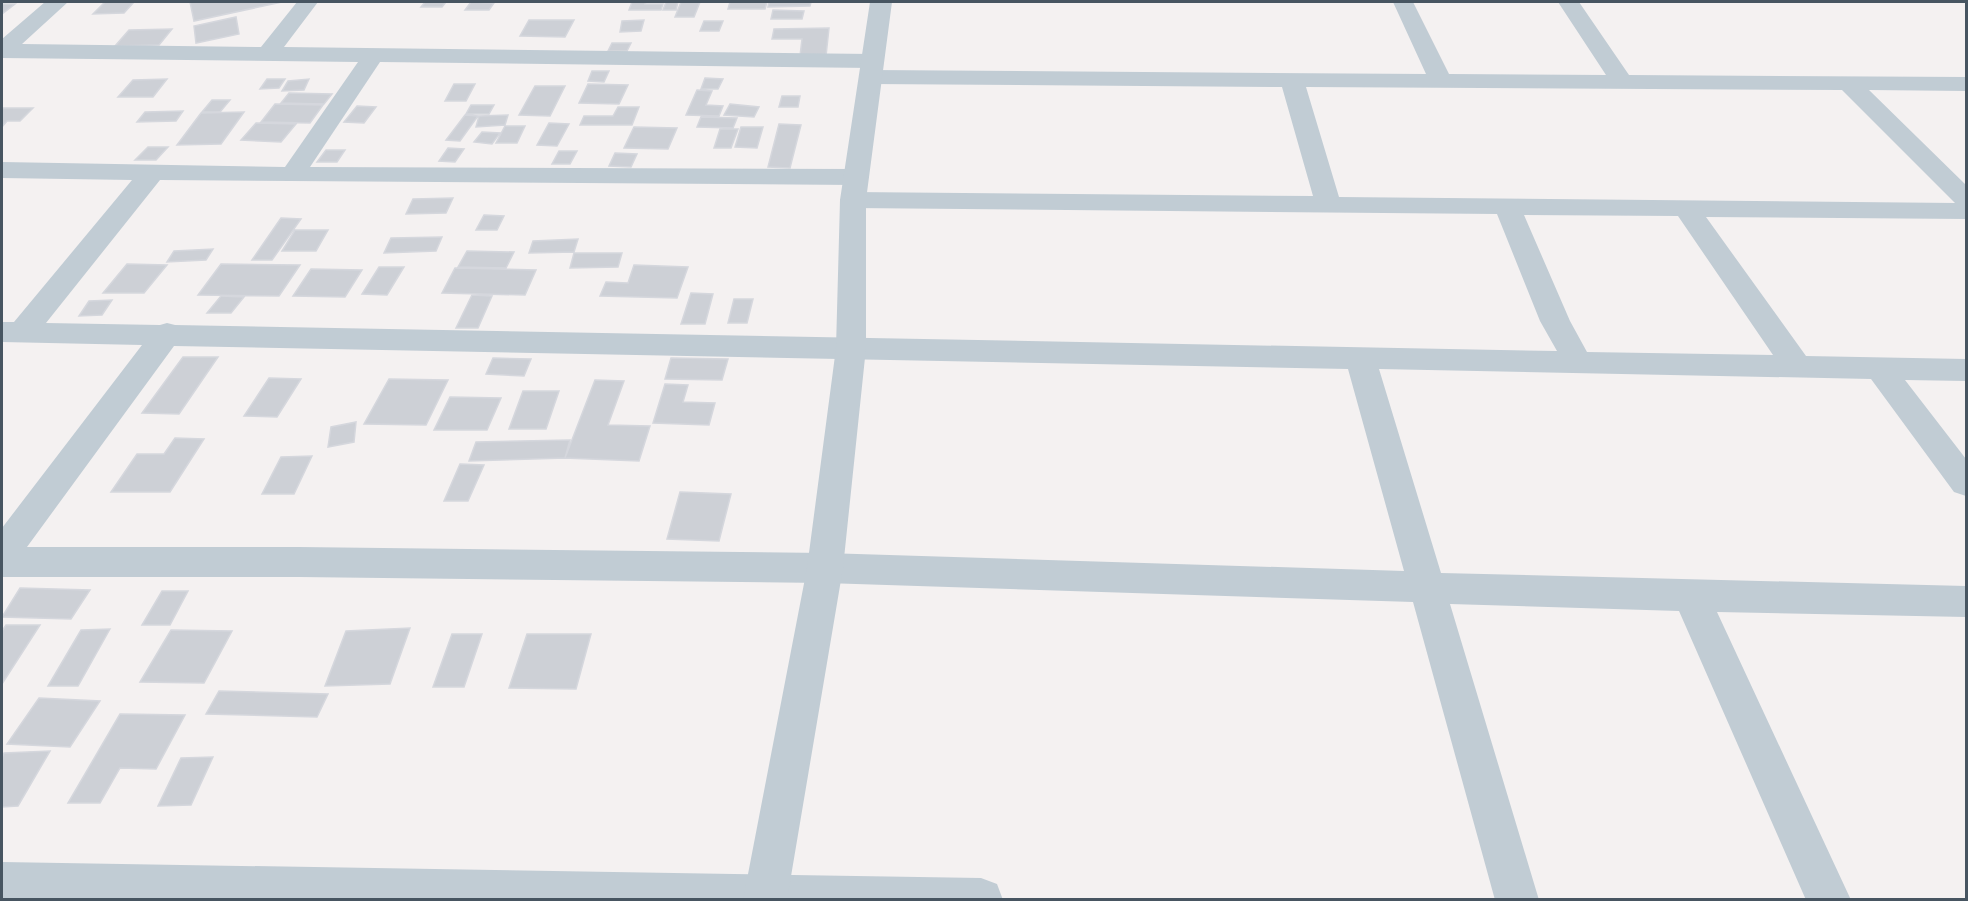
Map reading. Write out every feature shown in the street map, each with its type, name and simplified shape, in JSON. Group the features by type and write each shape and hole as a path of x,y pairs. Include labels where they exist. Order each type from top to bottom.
{"street":[{"path":"2,51 57,2"},
{"path":"268,53 308,2"},
{"path":"766,898 825,568 851,348 855,188 881,2"},
{"path":"1403,2 1440,80"},
{"path":"1569,2 1622,81"},
{"path":"2,51 268,53 1292,79 1850,85 1966,84"},
{"path":"292,175 374,56"},
{"path":"1292,79 1329,204"},
{"path":"1850,85 1966,199"},
{"path":"2,170 855,188 1329,204 1966,211"},
{"path":"11,332 152,173"},
{"path":"1507,206 1550,311 1579,364"},
{"path":"1686,208 1797,367"},
{"path":"11,332 167,333 1579,364 1966,370"},
{"path":"2,554 167,333"},
{"path":"1361,359 1517,900"},
{"path":"1879,368 1966,483"},
{"path":"2,562 299,562 825,568 1691,596 1966,602"},
{"path":"1691,596 1829,900"},
{"path":"2,884 981,900"}],"building":[{"path":"105,2 134,2 124,13 93,14"},
{"path":"190,2 282,2 194,21"},
{"path":"425,2 446,2 442,7 421,7"},
{"path":"471,2 494,3 489,10 465,10"},
{"path":"632,2 663,4 661,10 629,10"},
{"path":"666,2 678,2 676,10 663,10"},
{"path":"681,2 700,2 694,17 675,17"},
{"path":"730,2 767,2 765,9 728,9"},
{"path":"769,2 811,2 810,6 768,7"},
{"path":"2,4 15,4 2,14"},
{"path":"773,10 804,11 802,19 771,19"},
{"path":"236,17 239,34 196,43 194,26"},
{"path":"529,20 574,20 565,37 520,36"},
{"path":"644,20 641,31 620,32 622,21"},
{"path":"704,21 723,21 719,31 700,31"},
{"path":"829,28 826,56 800,56 802,39 772,39 774,29"},
{"path":"172,29 159,45 115,46 129,30"},
{"path":"612,43 631,43 627,51 608,51"},
{"path":"592,71 609,71 604,82 588,81"},
{"path":"705,78 723,79 718,89 701,89"},
{"path":"167,79 153,97 118,97 133,80"},
{"path":"267,79 285,79 279,88 260,89"},
{"path":"309,79 304,90 282,91 288,81"},
{"path":"454,84 475,84 466,101 445,101"},
{"path":"588,84 628,85 619,104 579,103"},
{"path":"535,86 565,86 550,116 519,115"},
{"path":"697,90 712,91 706,105 723,106 719,116 686,115"},
{"path":"289,93 332,94 324,104 281,103"},
{"path":"782,96 800,96 798,107 779,107"},
{"path":"212,100 230,100 220,112 202,112"},
{"path":"275,104 323,105 310,123 261,122"},
{"path":"730,104 759,107 754,117 724,115"},
{"path":"471,105 494,105 489,114 466,114"},
{"path":"357,106 376,107 364,123 344,122"},
{"path":"618,107 639,107 632,125 580,125 584,116 613,116"},
{"path":"2,108 33,108 20,121 7,121 2,127"},
{"path":"183,111 176,121 137,122 145,112"},
{"path":"244,112 221,144 177,145 201,113"},
{"path":"465,115 478,116 460,141 446,140"},
{"path":"508,115 505,125 476,127 479,116"},
{"path":"701,117 737,118 733,128 697,127"},
{"path":"256,123 296,124 281,142 241,140"},
{"path":"549,123 569,124 557,146 537,145"},
{"path":"779,124 801,125 790,168 768,167"},
{"path":"505,126 525,126 517,143 496,143"},
{"path":"634,127 677,128 668,149 624,148"},
{"path":"741,127 763,127 757,148 735,147"},
{"path":"720,129 738,129 731,148 714,148"},
{"path":"482,132 500,133 492,144 474,142"},
{"path":"148,147 168,147 156,160 135,160"},
{"path":"448,148 464,149 455,162 439,161"},
{"path":"326,150 345,150 337,162 317,162"},
{"path":"559,151 577,151 570,164 552,164"},
{"path":"615,153 637,154 631,167 609,166"},
{"path":"453,198 446,213 406,214 413,199"},
{"path":"484,215 504,216 497,230 476,230"},
{"path":"281,218 301,219 272,260 252,260"},
{"path":"295,230 328,230 316,251 282,251"},
{"path":"442,237 436,251 384,253 391,238"},
{"path":"578,239 574,252 529,253 533,241"},
{"path":"213,249 206,260 167,262 174,251"},
{"path":"467,251 514,252 506,268 458,267"},
{"path":"574,253 622,253 618,267 570,268"},
{"path":"127,264 167,265 144,293 103,293"},
{"path":"221,264 300,265 279,296 198,295"},
{"path":"634,265 688,267 677,298 600,296 606,282 628,283"},
{"path":"379,267 404,267 387,295 362,294"},
{"path":"455,268 536,270 525,295 442,293"},
{"path":"311,269 362,270 345,297 293,296"},
{"path":"691,293 713,294 705,324 681,324"},
{"path":"472,295 492,296 478,328 456,328"},
{"path":"221,296 244,297 231,313 207,313"},
{"path":"734,299 753,299 747,323 728,323"},
{"path":"112,300 102,315 79,316 89,301"},
{"path":"183,357 218,357 179,414 142,413"},
{"path":"493,358 531,359 524,376 486,374"},
{"path":"671,358 728,359 722,380 665,379"},
{"path":"269,378 301,379 277,417 244,416"},
{"path":"389,379 448,380 426,425 364,424"},
{"path":"595,380 624,381 608,425 650,426 639,461 565,458"},
{"path":"665,384 688,385 683,402 715,403 709,425 653,423"},
{"path":"523,391 559,391 546,429 509,429"},
{"path":"450,397 501,398 487,430 434,430"},
{"path":"356,422 354,442 328,447 331,427"},
{"path":"175,438 204,439 170,492 111,492 137,454 164,454"},
{"path":"570,440 565,458 469,461 476,442"},
{"path":"312,456 294,494 262,494 281,457"},
{"path":"460,464 484,465 468,501 444,501"},
{"path":"680,492 731,494 719,541 667,539"},
{"path":"20,588 90,590 71,619 2,617"},
{"path":"162,591 188,591 170,625 142,625"},
{"path":"6,625 40,625 2,684 2,631"},
{"path":"410,628 390,684 325,686 346,631"},
{"path":"110,629 78,686 48,686 81,630"},
{"path":"171,630 232,631 204,683 140,682"},
{"path":"452,634 482,634 464,687 433,687"},
{"path":"527,634 591,634 576,689 509,688"},
{"path":"219,691 328,694 317,717 206,714"},
{"path":"39,698 100,701 70,747 7,744"},
{"path":"120,714 185,715 156,769 120,768 100,803 68,803"},
{"path":"50,751 18,806 2,807 2,758 4,753"},
{"path":"213,757 191,805 158,806 181,758"}]}
